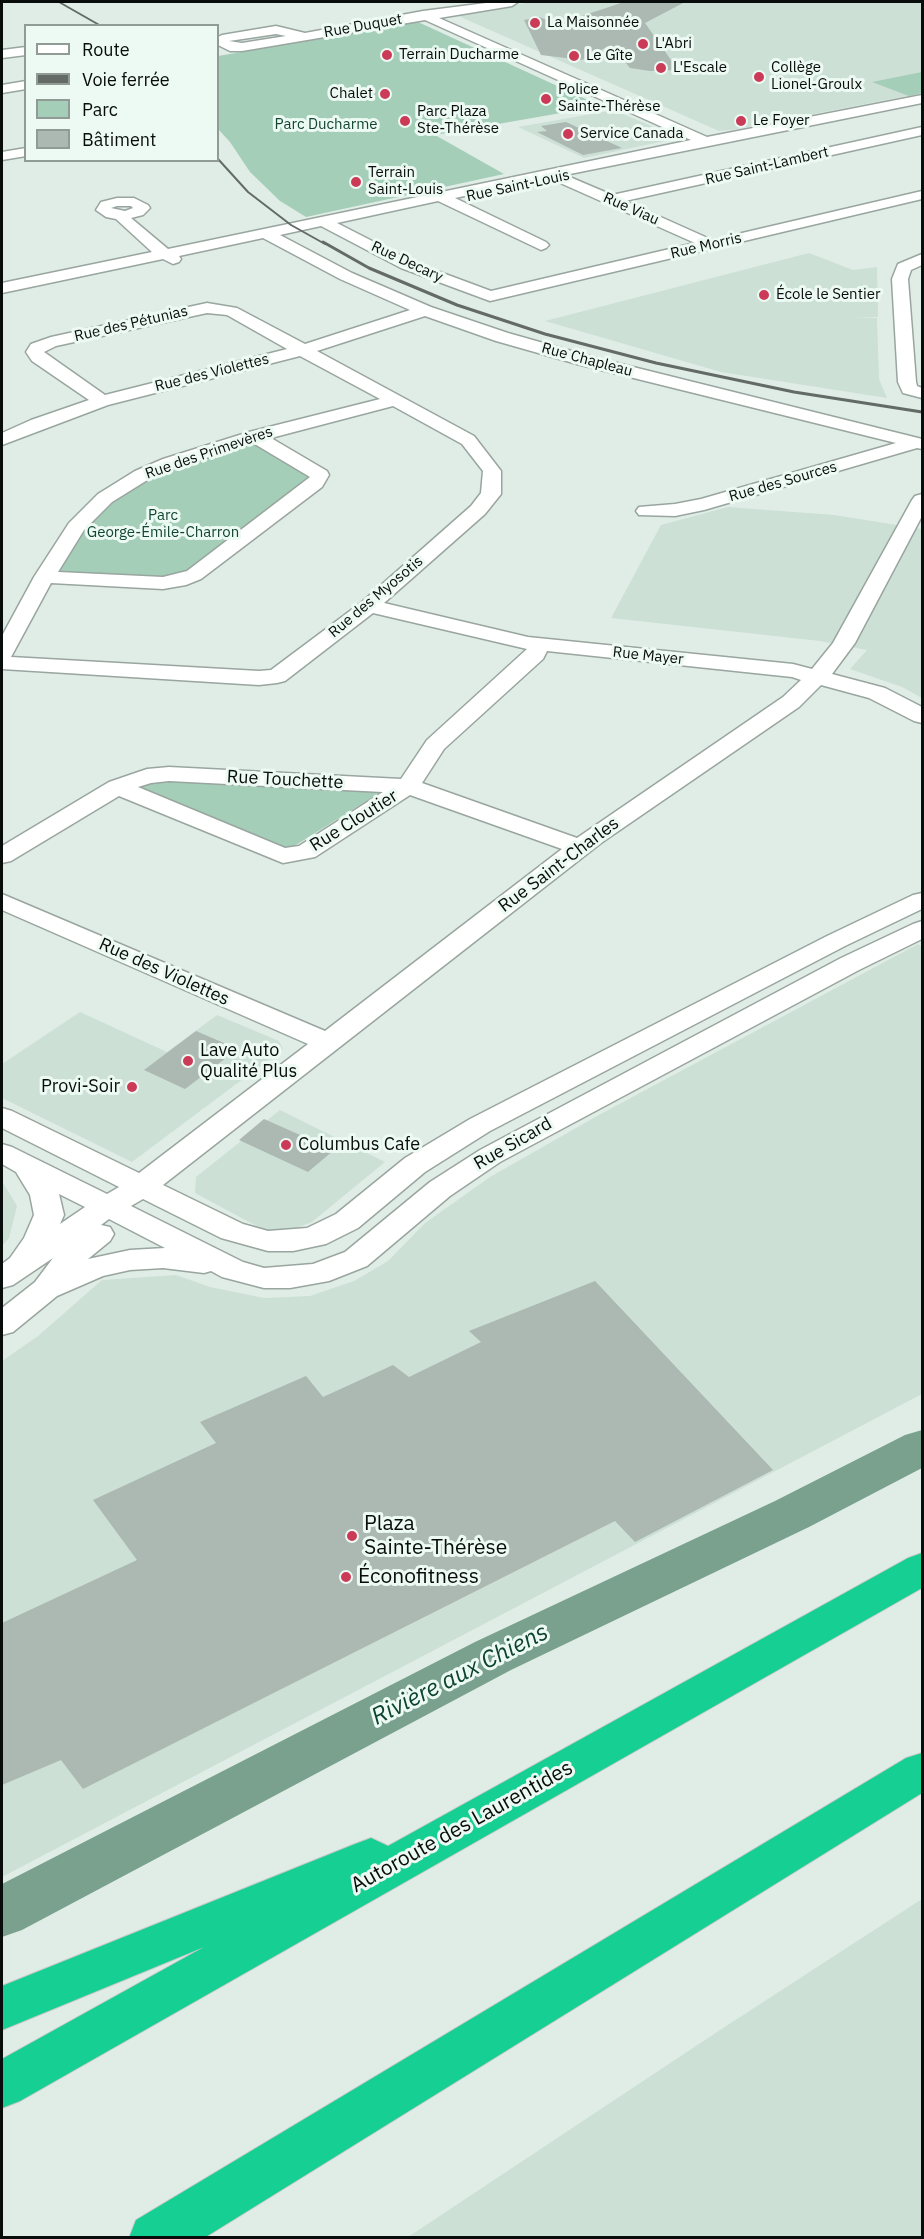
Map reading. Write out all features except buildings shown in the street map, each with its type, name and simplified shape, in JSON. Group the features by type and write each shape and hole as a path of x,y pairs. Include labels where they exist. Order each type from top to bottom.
{"highway":[{"name":"Autoroute des Laurentides","path":"2,2085 922,1569"},
{"path":"154,2238 922,1771"},
{"path":"2,2008 500,1806"}],"street":[{"name":"Rue Duquet","path":"303,36 276,30 220,41 231,47 242,47 303,36 424,11 495,2"},
{"name":"Rue Duquet","path":"424,11 512,2"},
{"path":"424,11 718,142"},
{"path":"2,54 24,51"},
{"path":"2,89 24,85"},
{"name":"Rue Saint-Louis","path":"2,288 271,236 922,99"},
{"path":"858,112 905,135"},
{"name":"Rue Saint-Lambert","path":"611,200 922,131"},
{"path":"2,156 24,152"},
{"name":"Rue Viau","path":"555,176 711,245"},
{"name":"Rue Morris","path":"490,296 922,195"},
{"path":"444,199 541,245"},
{"path":"122,215 125,221 169,256"},
{"name":"Rue Decary","path":"329,224 407,265 490,296"},
{"name":"Rue Chapleau","path":"271,236 346,276 425,310 502,337 583,360 920,443"},
{"name":"Rue Saint-Louis","path":"2,294 169,256"},
{"path":"922,259 904,267 900,279 907,382 909,389 922,393"},
{"name":"Rue des Pétunias","path":"102,401 38,357 35,352 37,348 51,342 207,308 231,311 304,350"},
{"name":"Rue des Violettes","path":"2,440 37,424 102,401 333,342 425,310"},
{"name":"Rue des Myosotis","path":"2,663 259,678 277,676 369,606 478,510 491,494 492,471 468,440 304,350"},
{"name":"Rue des Primevères","path":"2,655 44,577 76,526 105,498 142,475 170,463 255,436 397,400"},
{"path":"44,577 163,583 179,581 194,574 315,483 320,475 255,436"},
{"name":"Rue des Sources","path":"646,511 675,510 704,504 920,443"},
{"name":"Rue Saint-Charles","path":"11,1271 114,1210 327,1041 580,847 796,698 833,659 851,632 922,500"},
{"name":"Rue Mayer","path":"369,606 516,641 784,670 885,696 922,716"},
{"name":"Rue Cloutier","path":"117,787 283,856 306,852 408,786 435,745 535,654 541,644"},
{"name":"Rue Touchette","path":"2,856 117,787 147,776 169,774 408,786 580,847"},
{"name":"Rue Sicard","path":"2,1117 243,1235 280,1241 315,1237 347,1221 402,1174 445,1146 598,1064 823,948 922,900"},
{"name":"Rue des Violettes","path":"2,901 327,1041"},
{"name":"Rue Sicard","path":"2,1153 221,1264 255,1276 278,1278 318,1274 344,1265 367,1251 440,1189 472,1167 624,1083 850,964 922,929"},
{"path":"823,948 850,964"},
{"path":"598,1064 624,1083"},
{"path":"11,1271 38,1241 49,1215 45,1195 28,1167"},
{"name":"Rue Saint-Charles","path":"2,1324 46,1289 69,1258 111,1224 114,1210"},
{"path":"46,1289 85,1270 130,1260 163,1258 221,1264"}],"shaded area":[{"name":"Collège Lionel-Groulx","path":"532,2 922,2 922,93 719,131 456,15"},
{"path":"614,110 679,138 584,158 518,127"},
{"path":"809,253 853,270 877,267 878,317 854,317 877,318 879,379 887,398 721,372 545,321"},
{"path":"728,507 834,515 922,529 922,698 902,687 850,669 867,650 820,641 611,618 661,525"},
{"path":"918,944 922,947 922,1394 2,1877 2,1361 38,1336 102,1280 176,1275 210,1287 264,1298 310,1296 354,1281 388,1261 425,1223 490,1177 597,1116"},
{"path":"80,1012 167,1052 217,1015 279,1041 283,1049 132,1162 2,1098 2,1064"},
{"path":"280,1110 385,1162 312,1222 286,1232 264,1230 195,1193 196,1177"},
{"path":"2,1181 17,1206 9,1238 2,1246"},
{"path":"922,1899 922,2237 408,2237 720,2030"}],"green space":[{"name":"Parc Ducharme","path":"418,22 601,106 435,135 504,174 306,217 280,201 250,172 219,130 219,56"},
{"path":"922,72 922,93 909,96 872,82"},
{"name":"Parc George-Émile-Charron","path":"250,441 313,480 179,579 50,575 72,533 142,475"},
{"path":"159,778 384,790 288,850 135,789"}],"waterway":[{"name":"Rivière aux Chiens","path":"2,1912 493,1656 792,1514 922,1447"}],"railway":[{"path":"59,2 98,24"},
{"path":"219,160 248,192 291,225 325,244"},
{"path":"323,242 369,268 457,305 545,334 656,363 794,392 922,412"}],"place":[{"name":"La Maisonnée","path":"535,23"},
{"name":"L'Abri","path":"643,44"},
{"name":"Terrain Ducharme","path":"387,55"},
{"name":"Le Gîte","path":"574,56"},
{"name":"L'Escale","path":"661,68"},
{"name":"Collège Lionel-Groulx","path":"759,77"},
{"name":"Chalet","path":"385,94"},
{"name":"Police Sainte-Thérèse","path":"546,99"},
{"name":"Parc Plaza Ste-Thérèse","path":"405,121"},
{"name":"Le Foyer","path":"741,121"},
{"name":"Service Canada","path":"568,134"},
{"name":"Terrain Saint-Louis","path":"356,182"},
{"name":"École le Sentier","path":"764,295"},
{"name":"Lave Auto Qualité Plus","path":"188,1061"},
{"name":"Provi-Soir","path":"132,1087"},
{"name":"Columbus Cafe","path":"286,1145"},
{"name":"Plaza Sainte-Thérèse","path":"352,1536"},
{"name":"Éconofitness","path":"346,1577"}]}
